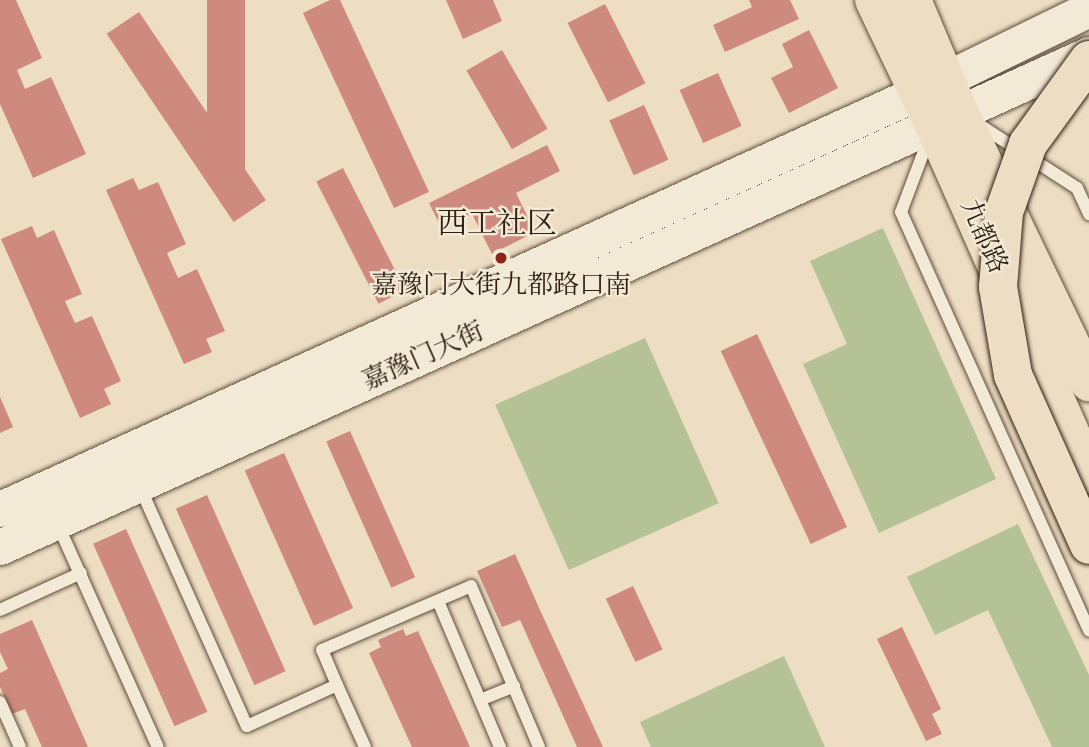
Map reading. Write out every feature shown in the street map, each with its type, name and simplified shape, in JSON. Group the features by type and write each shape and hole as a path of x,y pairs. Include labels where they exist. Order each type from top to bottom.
{"main road":[{"name":"九都路","path":"874,0 939,101 1089,382"},
{"name":"九都路","path":"912,0 939,101 1089,474"},
{"path":"939,101 1089,9"},
{"path":"939,101 1089,54"},
{"path":"1089,61 1028,145 1004,212 998,287 1013,375 1089,545"},
{"name":"嘉豫门大街","path":"0,547 138,484 939,101"},
{"name":"嘉豫门大街","path":"0,509 939,101"}],"lane":[{"path":"1089,214 1077,188 939,101 901,212 1089,631"},
{"path":"138,484 247,726 337,685"},
{"path":"56,522 158,747"},
{"path":"0,610 81,573"},
{"path":"365,747 322,650 471,586 539,747"},
{"path":"438,601 500,747"},
{"path":"480,700 514,686"},
{"path":"0,702 20,747"}],"green space":[{"path":"883,228 996,479 879,533 803,364 847,344 810,261"},
{"path":"645,338 719,503 569,570 495,405"},
{"path":"1018,524 1089,675 1089,747 1052,747 988,610 935,635 907,577"},
{"path":"784,656 825,747 651,747 640,722"}],"building":[{"path":"0,0 16,0 42,58 17,70 25,89 51,77 86,154 33,178 0,104"},
{"path":"207,0 245,0 245,181 207,181"},
{"path":"330,0 340,0 429,192 394,208 303,13"},
{"path":"446,0 493,0 502,21 463,39"},
{"path":"749,0 790,0 799,19 725,52 713,25 752,7"},
{"path":"605,4 645,83 608,102 568,23"},
{"path":"139,12 266,200 234,222 107,34"},
{"path":"809,30 838,88 789,113 771,78 793,67 782,44"},
{"path":"502,50 548,129 512,149 466,70"},
{"path":"718,73 742,126 703,143 680,90"},
{"path":"644,105 668,160 634,175 609,120"},
{"path":"547,145 560,171 516,193 535,232 492,254 472,214 442,229 429,203"},
{"path":"343,168 405,290 378,304 316,182"},
{"path":"133,178 139,190 158,182 186,244 167,253 178,278 197,269 225,331 206,339 212,352 184,364 106,190"},
{"path":"32,226 37,238 54,230 82,294 65,301 75,323 92,316 121,381 104,389 111,404 80,418 1,239"},
{"path":"757,334 847,527 811,544 721,351"},
{"path":"0,397 13,427 0,433"},
{"path":"350,431 415,577 391,588 326,442"},
{"path":"284,453 353,608 314,626 245,470"},
{"path":"207,495 286,671 254,685 176,509"},
{"path":"126,529 207,712 174,726 93,544"},
{"path":"515,554 603,747 577,747 520,620 502,627 477,571"},
{"path":"633,586 663,649 635,662 606,599"},
{"path":"32,620 88,747 42,747 25,709 12,714 0,687 0,673 8,669 0,652 0,634"},
{"path":"902,627 941,709 932,714 942,734 926,741 877,639"},
{"path":"403,629 406,636 418,631 470,747 412,747 369,653 381,647 378,640"}],"place":[{"name":"嘉豫门大街九都路口南","path":"501,258"}],"district":[{"name":"西工社区","path":"497,224"}]}
